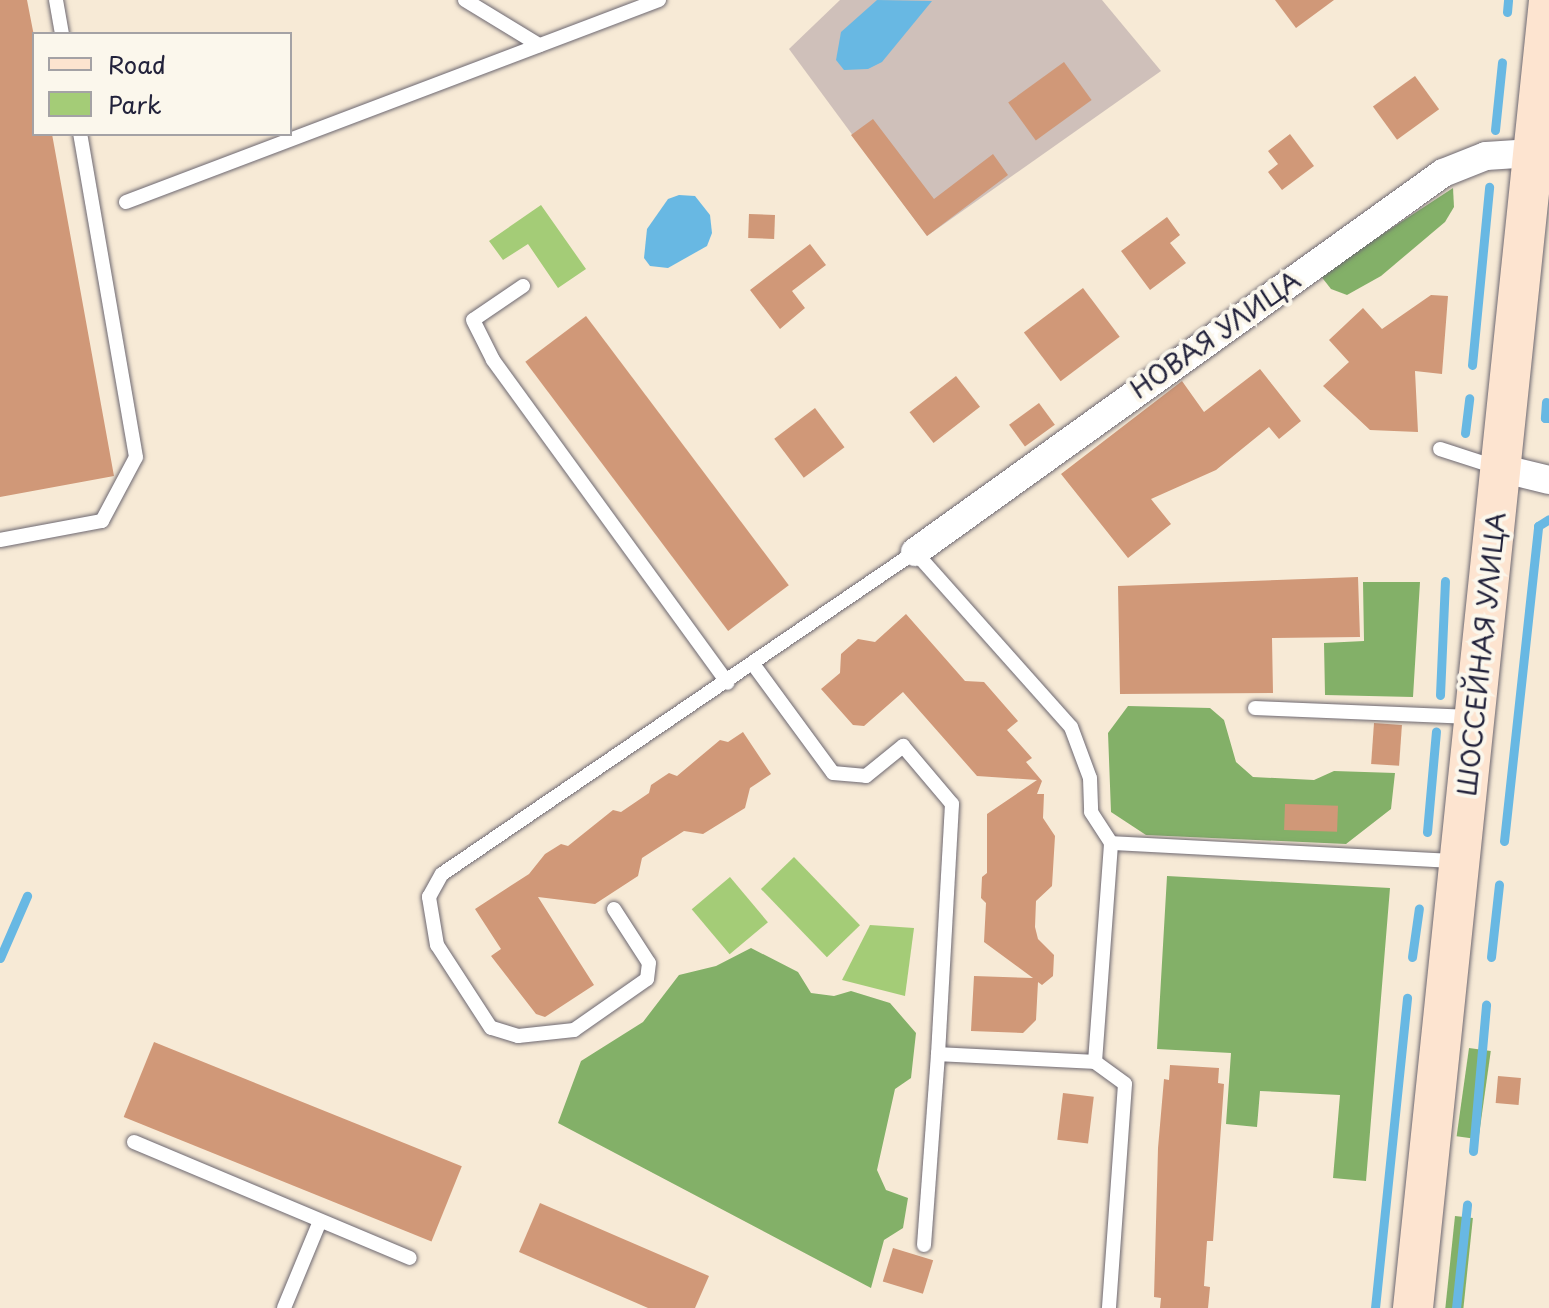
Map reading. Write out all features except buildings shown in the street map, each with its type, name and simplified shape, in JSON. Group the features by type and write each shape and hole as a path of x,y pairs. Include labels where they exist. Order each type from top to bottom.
{"main road":[{"name":"ШОССЕЙНАЯ УЛИЦА","path":"1413,1308 1549,1"}],"street":[{"name":"НОВАЯ УЛИЦА","path":"915,552 1443,173 1486,156 1532,153"},
{"path":"1500,468 1549,480"}],"lane":[{"path":"56,0 62,32"},
{"path":"465,0 539,45"},
{"path":"126,202 659,0"},
{"path":"0,540 102,521 136,457 80,136"},
{"path":"523,286 473,320 493,360 728,683"},
{"path":"1440,449 1500,468"},
{"path":"614,909 649,963 647,979 574,1030 518,1036 491,1028 437,945 429,897 442,874 728,683 915,552 1071,727 1090,778 1091,812 1111,843 1095,1062"},
{"path":"753,664 833,773 866,776 903,746 952,804 924,1245"},
{"path":"1255,708 1474,718"},
{"path":"1111,843 1460,861"},
{"path":"938,1054 1095,1062 1125,1084 1109,1308"},
{"path":"134,1142 410,1258"},
{"path":"284,1308 320,1221"}],"shaded area":[{"path":"840,0 1102,0 1161,71 927,236 789,49"}],"green space":[{"path":"1453,188 1454,207 1445,222 1381,276 1347,295 1331,289 1320,275"},
{"path":"541,205 586,269 558,288 528,244 503,260 489,241"},
{"path":"1363,582 1420,582 1413,697 1325,695 1324,643 1364,641"},
{"path":"1128,706 1210,708 1224,720 1236,762 1253,777 1314,780 1334,771 1395,773 1391,809 1346,844 1146,835 1111,812 1108,733"},
{"path":"794,857 860,925 827,957 761,889"},
{"path":"1167,876 1390,888 1366,1181 1333,1178 1340,1095 1260,1091 1257,1127 1226,1124 1231,1053 1157,1049"},
{"path":"730,877 768,922 730,954 692,909"},
{"path":"870,925 914,928 905,996 842,980"},
{"path":"751,948 798,972 811,993 834,996 851,991 890,1003 916,1033 911,1078 895,1089 877,1170 886,1190 908,1198 903,1228 884,1240 871,1288 558,1123 581,1061 643,1022 679,975 716,966"},
{"path":"1469,1048 1491,1051 1478,1139 1457,1136"},
{"path":"1455,1216 1473,1218 1463,1308 1445,1308"}],"water":[{"path":"877,0 932,1 882,62 868,69 844,70 836,60 841,32"},
{"path":"679,195 695,196 710,215 712,233 707,246 668,268 650,266 644,258 647,229 668,199"}],"waterway":[{"path":"1507,12 1508,0"},
{"path":"1495,130 1502,62"},
{"path":"1472,365 1489,187"},
{"path":"1465,433 1469,398"},
{"path":"1546,402 1545,418 1549,418"},
{"path":"1504,841 1538,526 1549,519"},
{"path":"1440,695 1445,581"},
{"path":"1427,832 1436,731"},
{"path":"1491,957 1499,884"},
{"path":"0,958 27,896"},
{"path":"1412,957 1419,908"},
{"path":"1375,1308 1407,998"},
{"path":"1473,1151 1486,1005"},
{"path":"1456,1308 1467,1205"}]}
